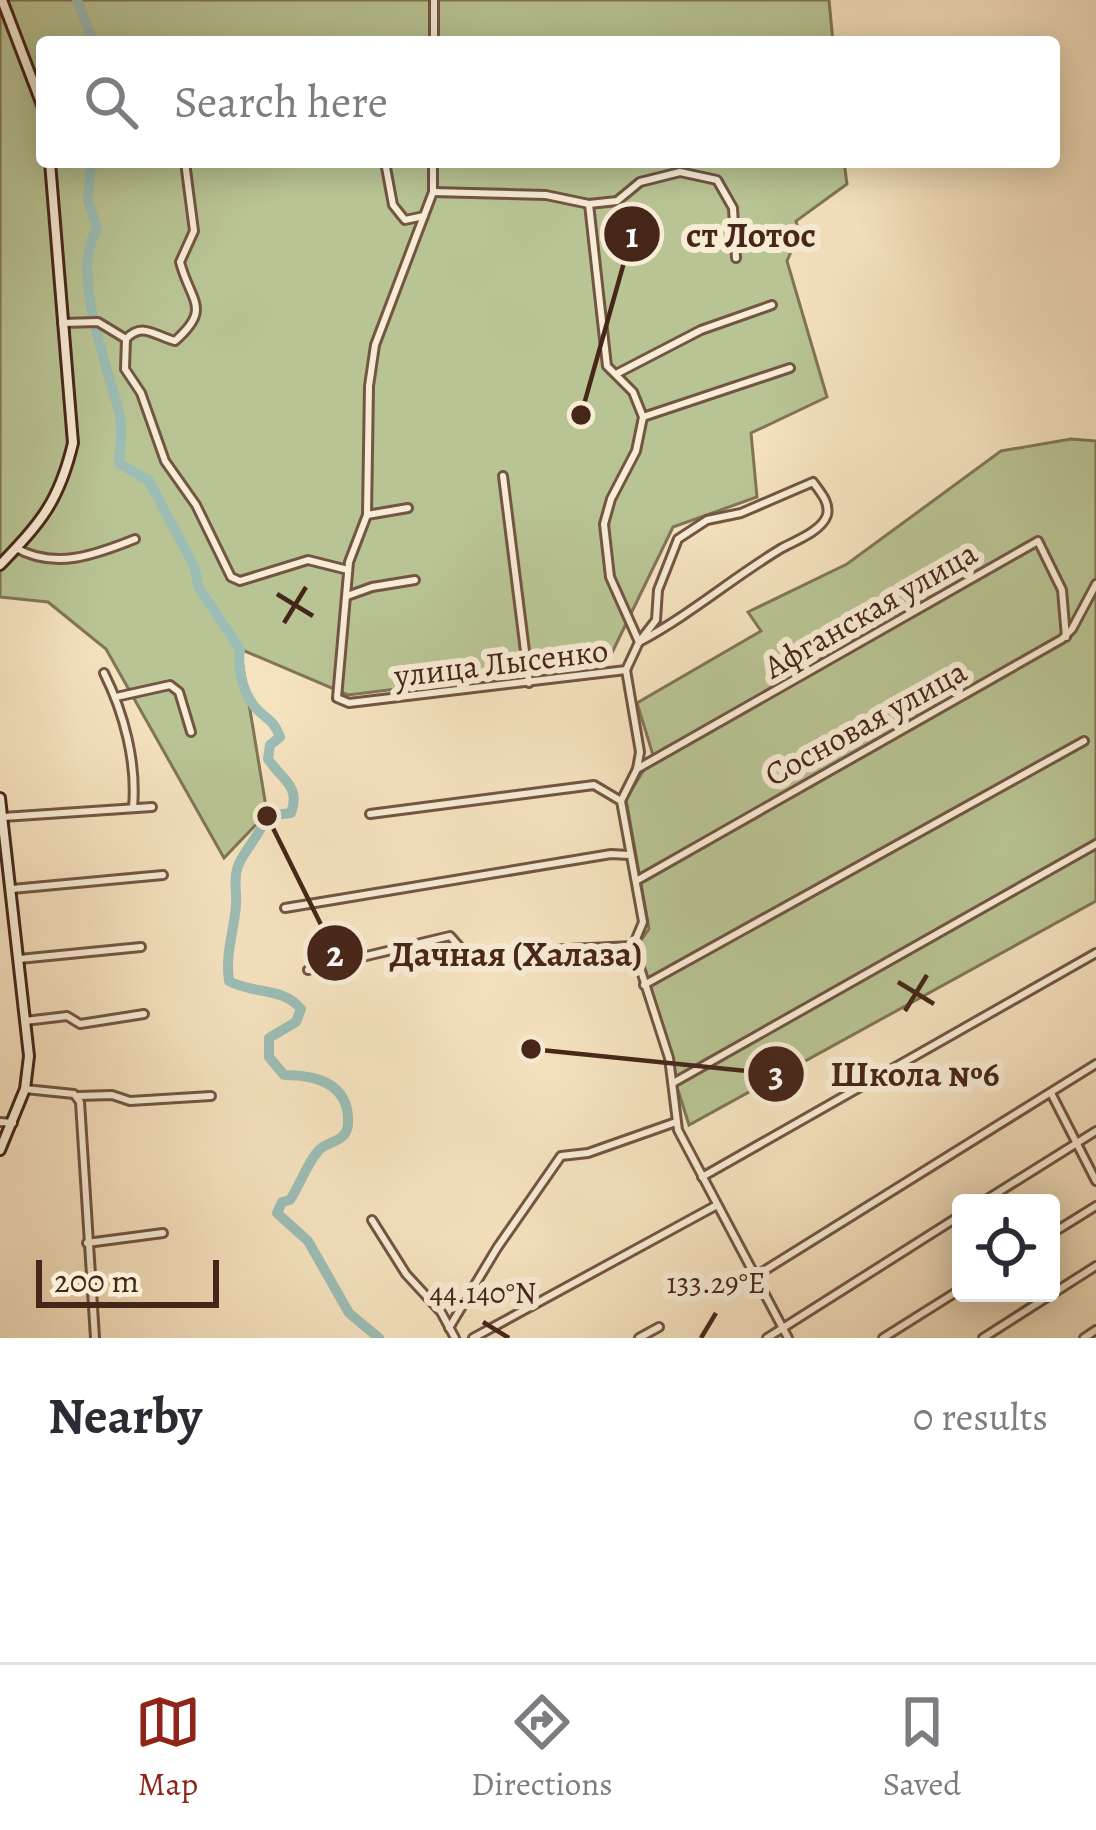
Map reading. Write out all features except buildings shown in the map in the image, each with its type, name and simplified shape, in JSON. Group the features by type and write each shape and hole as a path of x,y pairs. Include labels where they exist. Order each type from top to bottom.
{"street":[{"path":"2,0 36,89"},
{"path":"434,0 434,36"},
{"path":"0,565 52,506 73,443 50,168"},
{"path":"186,168 194,231 181,262 199,307 195,323 175,341 143,328 134,330 125,339 125,369 141,393 165,461 196,505 232,578 240,581 308,560 348,570"},
{"path":"386,168 393,205 405,220 424,216"},
{"path":"433,168 433,192 547,195 589,204 617,201 640,182 680,172 717,180 733,208 736,258"},
{"path":"673,174 676,168"},
{"name":"улица Лысенко","path":"433,192 375,345 369,386 367,515 348,570 336,693 339,700 349,703 626,670 640,752 637,769"},
{"path":"589,204 607,366 633,392 643,417 636,451 611,499 604,524 610,577 639,641"},
{"path":"618,374 701,330 772,305"},
{"path":"62,323 98,322 125,339"},
{"path":"643,417 790,368"},
{"path":"503,476 529,683"},
{"path":"626,670 639,641 656,620 658,590 678,538 707,520 741,513 813,482 826,499 828,513 821,525 759,562 684,618 639,641"},
{"path":"367,515 408,508"},
{"path":"16,548 39,561 56,560 94,555 135,539"},
{"name":"Афганская улица","path":"637,769 1038,542 1062,590 1066,637"},
{"path":"346,596 415,580"},
{"path":"1066,637 1096,584"},
{"name":"Сосновая улица","path":"636,881 1066,637"},
{"path":"104,673 116,697 135,779 133,808"},
{"path":"116,697 170,685 179,692 191,732"},
{"path":"644,985 1084,741"},
{"path":"637,769 621,801 643,922 633,946 669,1058 676,1122 788,1338"},
{"path":"370,814 594,784 621,801"},
{"path":"0,797 29,1056 25,1089 0,1150"},
{"path":"3,818 152,807"},
{"path":"673,1083 1096,844"},
{"path":"285,908 611,854 629,855"},
{"path":"12,889 163,874"},
{"path":"308,970 450,936 477,962 546,950 633,946"},
{"path":"20,958 141,947"},
{"path":"702,1177 1096,953"},
{"path":"25,1021 67,1016 80,1024 144,1014"},
{"path":"754,1277 1096,1064"},
{"path":"25,1089 112,1095 130,1101 211,1096"},
{"path":"1050,1092 1096,1181"},
{"path":"77,1096 95,1338"},
{"path":"0,1122 13,1123"},
{"path":"448,1328 561,1156 588,1153 676,1122"},
{"path":"995,1194 1096,1131"},
{"path":"473,1338 717,1205"},
{"path":"1060,1228 1096,1206"},
{"path":"372,1220 406,1274 441,1312 454,1338"},
{"path":"767,1338 952,1221"},
{"path":"87,1243 163,1233"},
{"path":"983,1338 1096,1266"},
{"path":"883,1338 952,1295"},
{"path":"639,1338 659,1327"},
{"path":"1084,1338 1096,1330"}],"green space":[{"path":"0,0 829,0 832,36 36,36 36,168 845,168 847,184 796,221 799,233 787,261 827,397 751,433 757,497 673,527 607,663 348,695 240,649 267,813 224,858 106,649 48,602 0,597"},
{"path":"1071,439 1096,441 1096,901 689,1125 634,950 649,929 626,799 653,755 637,703 761,631 748,612 847,564 1001,451"}],"waterway":[{"path":"77,0 91,36"},
{"path":"91,168 88,199 97,230 89,247 89,294 120,416 119,463 149,481 194,566 199,588 240,649 247,694 280,737 270,745 268,759 294,796 291,813 267,816 238,866 229,981 286,997 301,1009 296,1022 269,1038 269,1057 284,1075 316,1079 335,1088 346,1105 348,1124 341,1137 315,1155 290,1200 282,1202 277,1213 308,1241 349,1313 379,1338"}],"place":[{"name":"ст Лотос","path":"581,415"},
{"name":"Дачная (Халаза)","path":"267,816"},
{"name":"Школа №6","path":"531,1049"}]}
